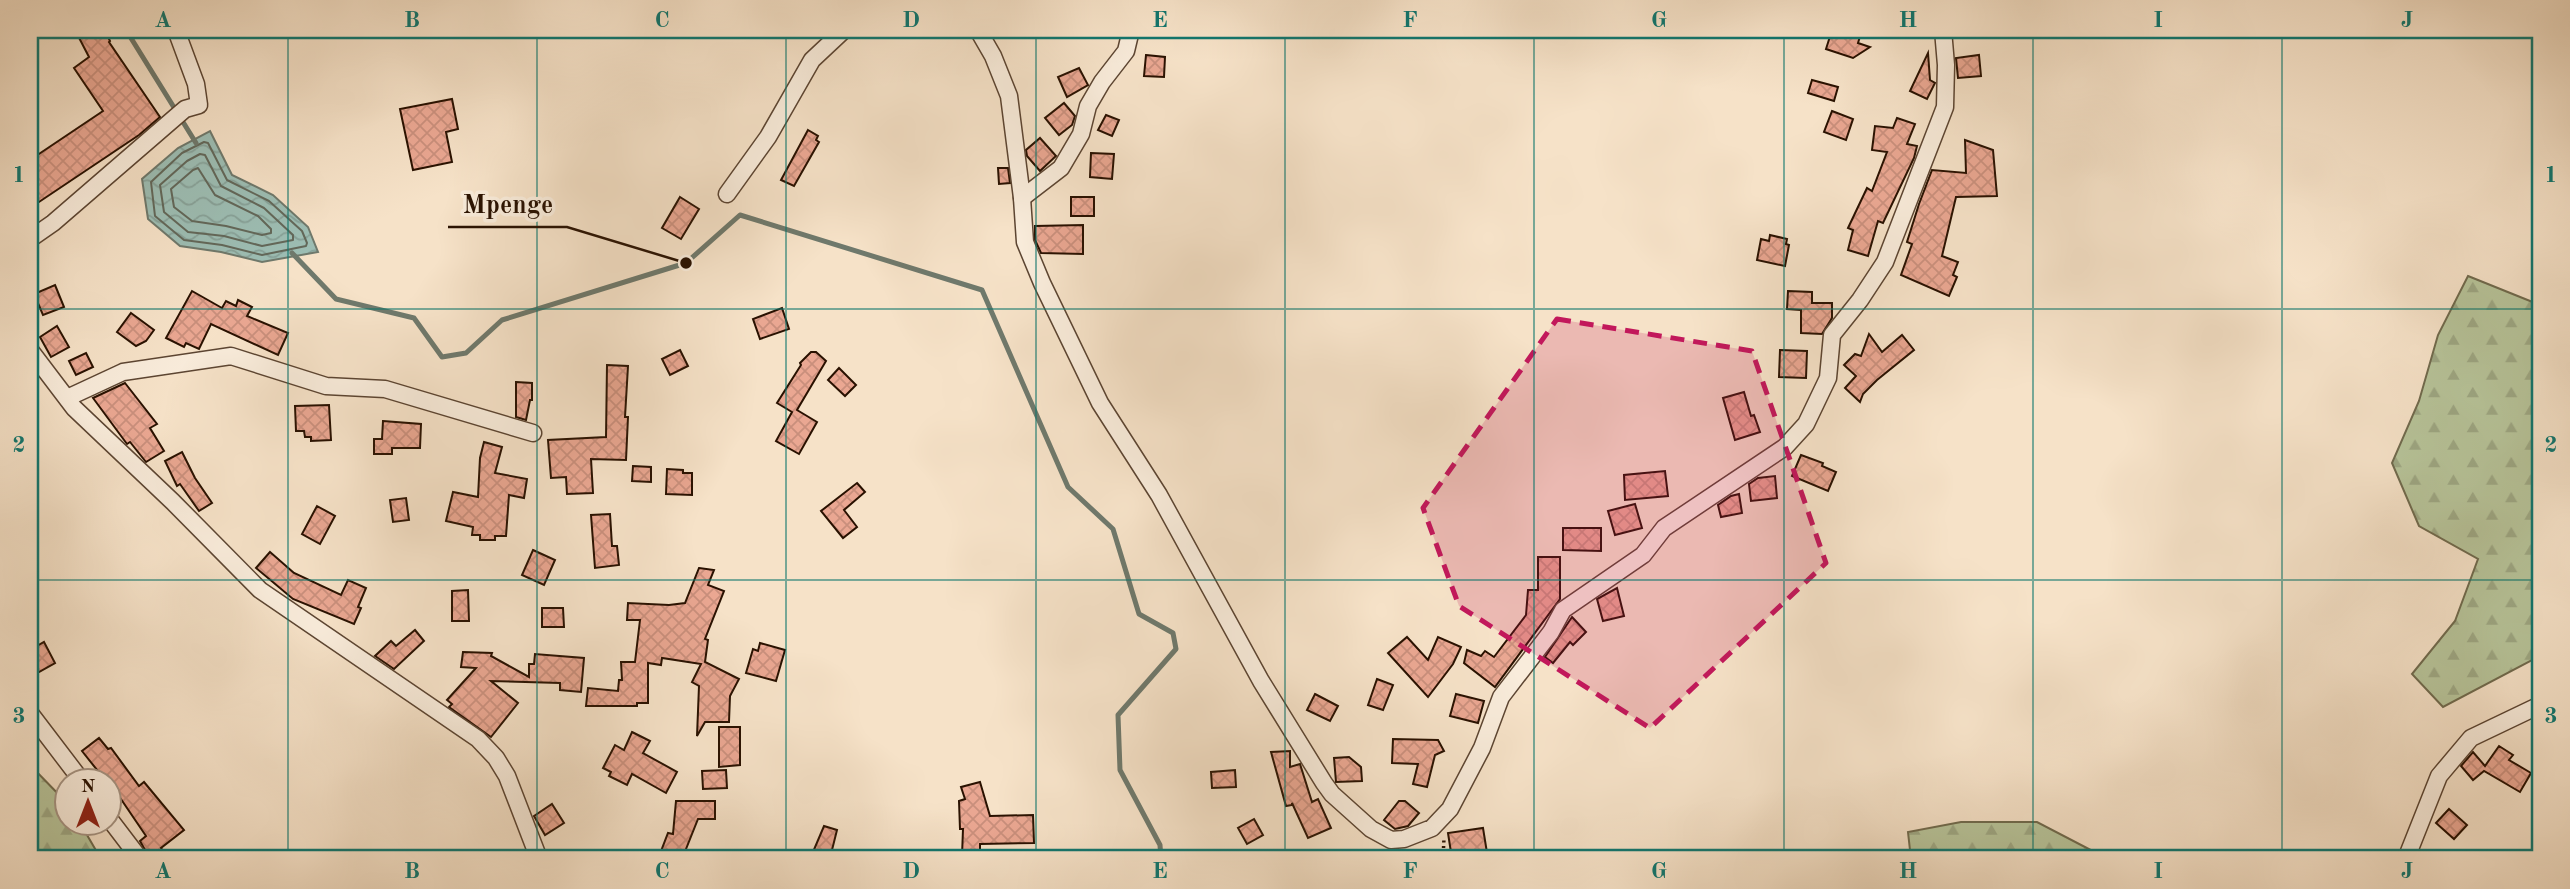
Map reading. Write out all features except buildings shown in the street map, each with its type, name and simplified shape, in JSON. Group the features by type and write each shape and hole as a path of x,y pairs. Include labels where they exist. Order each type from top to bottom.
{"street":[{"path":"30,240 185,109 199,105 197,83 176,30"},
{"path":"727,194 768,137 813,60 844,30"},
{"path":"978,30 993,56 1009,96 1023,198 1025,242 1100,403 1159,495 1261,681 1332,794 1371,829 1391,840 1404,839 1432,828 1450,809 1482,748 1502,697 1551,632 1563,610 1643,555 1664,528 1785,447 1806,424 1828,378 1832,335 1885,262 1945,107 1943,30"},
{"path":"1023,198 1061,168 1081,134 1088,106 1102,82 1126,51 1131,30"},
{"path":"30,350 67,398 260,590 478,739 496,758 507,776 539,859"},
{"path":"67,398 123,372 231,356 326,386 385,389 533,433"},
{"path":"2406,859 2439,776 2471,738 2540,705"},
{"path":"30,713 70,766"},
{"path":"122,835 140,859"}],"highlighted area":[{"path":"1557,319 1752,351 1826,563 1650,728 1459,606 1423,508"}],"green space":[{"path":"2468,276 2540,305 2540,656 2443,707 2412,674 2455,621 2478,559 2419,526 2392,463 2419,401 2438,335"},
{"path":"30,765 52,788 52,836 88,836 101,859 30,859"},
{"path":"1961,822 2037,822 2108,859 1911,859 1908,832"}],"water":[{"path":"210,131 232,175 273,195 308,227 318,252 262,262 180,246 148,219 142,179 178,148"}],"waterway":[{"path":"126,30 196,143"},
{"path":"292,253 336,299 414,318 442,357 466,353 502,320 686,263 740,215 982,290 1068,487 1113,529 1139,614 1173,633 1176,649 1118,715 1120,770 1160,845 1161,859"}],"place":[{"name":"Mpenge","path":"686,263"}]}
